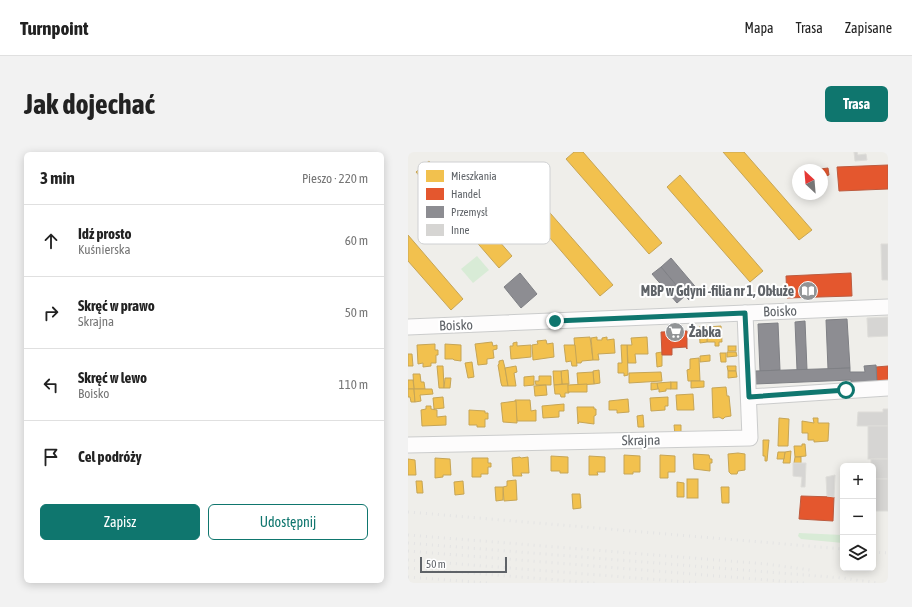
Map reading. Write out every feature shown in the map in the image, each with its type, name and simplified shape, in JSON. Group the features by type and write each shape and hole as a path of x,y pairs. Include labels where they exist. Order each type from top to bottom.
{"street":[{"name":"Boisko","path":"408,327 888,307"},
{"name":"Skrajna","path":"408,445 750,438 745,313"},
{"path":"749,397 888,388"}],"green space":[{"path":"477,256 489,270 473,283 461,269"},
{"path":"799,533 840,535 840,543 801,539 798,536"}],"building: Mieszkania":[{"path":"574,152 583,152 662,243 649,254 566,159"},
{"path":"723,152 744,152 812,230 799,240"},
{"path":"680,175 763,271 750,282 667,187"},
{"path":"550,213 613,285 600,296 550,238"},
{"path":"408,235 463,299 451,310 408,261"},
{"path":"478,244 502,244 512,256 499,268"},
{"path":"721,326 722,342 719,342 719,346 715,346 715,342 707,342 707,327"},
{"path":"699,327 707,327 707,342 700,343"},
{"path":"590,337 593,360 576,363 574,338"},
{"path":"597,337 597,340 602,340 602,338 607,337 607,340 614,339 615,353 598,354 599,360 593,360 591,338"},
{"path":"647,337 648,354 635,354 636,363 628,363 627,345 632,345 631,338"},
{"path":"546,340 547,344 553,343 554,357 533,360 532,345 538,344 537,341"},
{"path":"492,342 493,346 497,345 497,349 493,350 494,358 487,359 487,364 478,365 475,344"},
{"path":"517,342 517,346 531,345 531,357 511,359 510,346 513,346 513,343"},
{"path":"435,344 435,350 438,350 438,355 436,355 436,363 431,363 431,366 423,367 423,363 418,364 417,345"},
{"path":"445,344 461,345 461,361 445,359"},
{"path":"564,345 575,345 577,366 572,366 571,361 566,362"},
{"path":"621,345 627,345 628,375 624,376 624,373 618,373 618,363 622,363"},
{"path":"728,346 736,346 736,351 728,351"},
{"path":"662,352 662,366 657,367 656,353"},
{"path":"727,352 736,352 737,356 727,357"},
{"path":"720,353 726,353 726,362 721,362"},
{"path":"408,354 412,354 413,366 408,366"},
{"path":"710,355 710,361 700,362 700,356"},
{"path":"699,358 700,381 688,381 687,370 690,369 690,359"},
{"path":"503,360 508,386 502,386 501,383 498,365 499,361"},
{"path":"472,362 474,377 468,378 465,363"},
{"path":"437,366 443,366 444,388 439,388"},
{"path":"516,366 517,372 514,373 516,386 508,386 505,368"},
{"path":"727,366 736,366 736,371 728,371"},
{"path":"568,370 569,384 562,384 561,371"},
{"path":"599,370 600,383 594,384 593,371"},
{"path":"553,371 561,371 562,384 554,385"},
{"path":"728,371 736,371 737,377 728,378"},
{"path":"593,372 594,384 578,385 577,373"},
{"path":"661,372 662,381 629,383 629,373"},
{"path":"413,374 420,374 421,382 424,382 425,389 414,389"},
{"path":"534,376 534,385 524,386 524,377"},
{"path":"539,376 551,376 551,385 536,385 535,381 539,381"},
{"path":"445,378 451,378 450,388 444,388"},
{"path":"408,380 413,380 414,389 408,389"},
{"path":"691,381 704,381 704,387 691,388"},
{"path":"671,382 671,389 666,389 666,391 659,392 657,383"},
{"path":"671,382 677,382 677,389 671,389"},
{"path":"651,383 657,383 658,389 651,390"},
{"path":"568,384 569,393 565,393 565,397 561,397 560,394 555,394 554,385"},
{"path":"587,384 587,392 568,392 568,385"},
{"path":"546,385 547,395 535,396 534,386"},
{"path":"726,387 727,396 729,396 731,416 723,419 719,417 713,418 712,388"},
{"path":"408,389 414,389 415,402 411,402 410,397 408,397"},
{"path":"414,389 432,389 433,394 420,395 421,401 415,402"},
{"path":"693,394 694,410 677,410 676,395"},
{"path":"443,397 444,408 434,409 433,398"},
{"path":"668,397 668,406 665,406 665,410 651,411 650,398"},
{"path":"628,399 629,412 617,413 617,410 609,410 609,401"},
{"path":"515,400 530,400 531,411 536,410 536,421 517,421"},
{"path":"516,401 517,423 503,422 501,403"},
{"path":"564,404 564,411 559,411 559,417 543,418 542,406"},
{"path":"426,406 431,406 431,409 437,410 437,417 446,416 446,425 422,426 421,410 426,409"},
{"path":"577,407 594,407 594,409 596,409 594,424 579,422 578,424"},
{"path":"469,410 485,411 485,413 488,413 488,419 485,419 485,427 469,425"},
{"path":"643,415 644,427 638,427 637,416"},
{"path":"779,418 789,419 788,446 778,446"},
{"path":"813,418 818,418 818,423 829,423 828,441 814,442 814,440 808,440 808,433 802,433 802,421 814,423"},
{"path":"674,425 681,425 681,434 675,435"},
{"path":"763,440 769,440 767,461 765,461 765,456 763,456"},
{"path":"802,444 805,444 806,456 795,457 794,446 802,446"},
{"path":"791,451 790,463 783,463 785,452"},
{"path":"778,452 785,452 784,459 777,459"},
{"path":"693,454 709,455 710,459 712,459 712,463 710,463 710,471 694,469"},
{"path":"728,454 745,454 745,470 738,471 737,474 731,474 729,472"},
{"path":"624,455 640,456 640,472 624,474"},
{"path":"660,455 675,456 675,472 668,472 668,478 660,478"},
{"path":"551,456 568,457 568,473 551,471"},
{"path":"589,456 605,457 605,472 597,472 598,475 589,475"},
{"path":"528,457 529,473 521,473 522,476 513,476 512,458"},
{"path":"795,457 801,457 801,463 794,463"},
{"path":"435,458 450,459 451,475 443,475 443,477 435,478"},
{"path":"472,458 488,458 488,463 491,463 491,467 488,467 488,474 481,474 481,477 472,477"},
{"path":"408,459 415,460 416,475 408,475"},
{"path":"687,479 698,479 698,498 687,498"},
{"path":"516,480 517,500 504,501 503,487 507,486 507,481"},
{"path":"416,481 422,481 423,493 417,493"},
{"path":"463,481 464,494 455,495 454,482"},
{"path":"677,482 684,483 684,497 677,497"},
{"path":"495,487 503,487 503,500 496,501"},
{"path":"721,487 729,487 729,503 722,503"},
{"path":"572,494 580,494 581,508 573,509"}],"building: Handel":[{"path":"888,165 888,189 839,191 837,167"},
{"path":"851,273 852,296 787,298 786,276"},
{"path":"687,331 687,349 686,347 672,348 672,355 662,355 661,332"},
{"path":"888,366 888,382 877,383 876,367"},
{"path":"801,496 834,497 833,521 799,519"}],"building: Przemysł":[{"path":"671,258 699,291 689,300 661,267"},
{"path":"661,267 685,296 677,303 652,274"},
{"path":"520,273 537,294 521,308 504,287"},
{"path":"847,319 850,368 828,369 826,320"},
{"path":"805,321 807,370 797,370 795,322"},
{"path":"778,323 780,370 760,371 758,324"},
{"path":"876,365 877,383 851,384 851,380 755,384 755,371 850,368 850,372 865,372 864,366"}],"building: Inne":[{"path":"854,152 857,152 858,155 866,154 867,160 855,161"},
{"path":"881,244 888,244 888,280 882,280"},
{"path":"888,317 888,336 868,337 867,318"},
{"path":"883,409 888,409 888,426 857,426 858,412 883,412"},
{"path":"868,426 888,426 888,459 868,459"},
{"path":"871,459 888,459 888,479 876,479 876,463 871,463"},
{"path":"793,463 806,463 805,487 801,487 802,477 793,476"},
{"path":"835,475 834,497 827,496 826,477"},
{"path":"876,479 888,479 888,511 876,511"}],"railway":[{"path":"408,512 840,549"},
{"path":"408,535 766,564 810,570"},
{"path":"408,543 842,578 878,583"},
{"path":"408,551 804,583"},
{"path":"876,552 888,553"},
{"path":"408,560 700,583"},
{"path":"408,568 595,583"},
{"path":"408,577 488,583"}],"place":[{"name":"MBP w Gdyni -filia nr 1, Obłuże","path":"808,291"},
{"name":"Żabka","path":"675,332"}],"route":[{"path":"555,321 745,313 749,397 846,390"}]}
